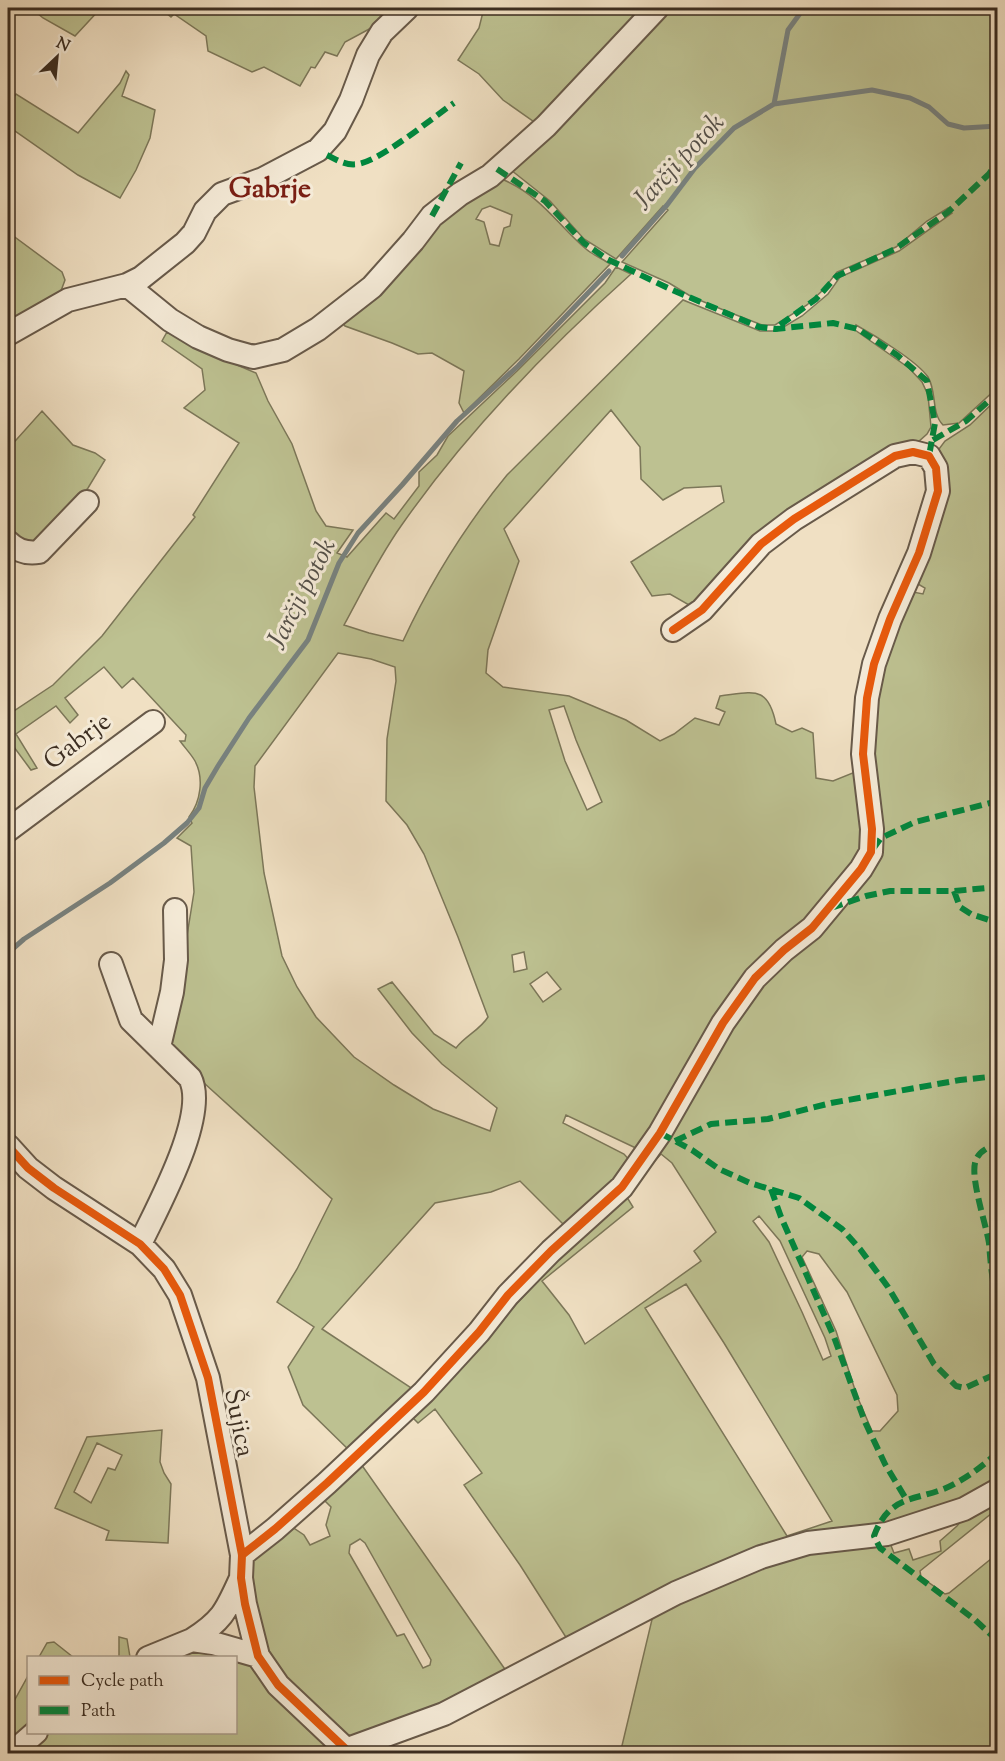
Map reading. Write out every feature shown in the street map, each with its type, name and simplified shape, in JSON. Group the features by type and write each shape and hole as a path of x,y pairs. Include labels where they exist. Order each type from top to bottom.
{"street":[{"path":"8,334 68,300 127,285 156,267 185,243 194,233 206,211 222,194 263,179 318,150 334,131 351,100 368,55 382,32 407,8"},
{"path":"127,285 171,320 198,337 228,350 253,357 283,350 318,329 372,287 432,216 460,194 490,176 546,126 657,8"},
{"path":"242,1555 276,1529 424,1392 479,1332 508,1295 550,1251 622,1187 660,1133 723,1023 755,978 784,950 812,928 861,869 871,852 872,829 863,754 867,698 874,664 890,619 919,553 938,491 936,468 929,456 913,452 895,456 794,519 761,544 702,610 673,630"},
{"path":"8,542 28,554 39,552 87,501"},
{"name":"Gabrje","path":"8,830 153,722"},
{"path":"159,1047 165,1029 175,971 175,910"},
{"path":"111,964 131,1020 190,1078 195,1087 193,1115 174,1174 140,1244"},
{"name":"Šujica","path":"8,1146 28,1168 54,1188 140,1244 164,1269 180,1296 208,1378 242,1555 241,1578 258,1656 278,1684 349,1751"},
{"path":"349,1751 444,1714 676,1593 761,1557 808,1543 887,1534 964,1509 998,1490"},
{"path":"153,1656 192,1640 214,1625 229,1606 241,1578"},
{"path":"192,1640 213,1642 258,1656"},
{"path":"11,1754 34,1734"}],"green space":[{"path":"31,8 101,8 75,36 43,18"},
{"path":"160,8 397,8 373,27 345,42 337,56 325,52 315,68 311,67 300,86 264,67 252,72 208,51 206,36 174,14 171,17"},
{"path":"484,8 650,8 540,126 503,100 479,74 458,60 479,28"},
{"path":"663,8 997,8 997,388 959,423 943,425 937,415 928,377 895,349 856,325 855,330 909,368 922,382 928,395 931,427 918,442 872,463 703,603 689,605 670,594 652,596 631,562 724,502 721,486 684,488 663,500 641,479 640,447 611,410 504,529 519,561 488,650 486,673 503,687 569,696 626,720 660,741 674,734 695,718 719,725 725,712 716,708 720,696 742,693 758,694 769,703 776,724 792,732 802,728 813,733 816,778 833,781 860,770 865,853 640,1150 566,1115 563,1123 624,1154 633,1164 568,1229 520,1181 491,1192 435,1203 322,1329 419,1393 354,1455 303,1405 288,1367 314,1327 277,1302 297,1269 332,1199 204,1083 169,1048 194,892 191,846 177,838 192,823 189,817 199,797 200,789 198,768 180,741 185,741 186,735 133,678 122,688 104,667 65,698 78,715 70,723 56,706 16,734 37,768 31,770 8,739 8,715 53,685 102,636 195,517 193,515 239,443 184,408 205,390 202,369 162,341 167,332 256,373 268,401 292,444 316,511 326,526 353,530 337,553 347,557 386,513 394,519 419,486 419,472 437,455 448,436 605,283 616,267 631,274 568,332 480,425 426,492 385,550 344,625 403,641 450,555 477,514 507,475 683,300 760,331 777,331 802,316 828,294 840,277 899,251 952,213 948,208 927,221 896,247 837,272 807,305 775,325 762,325 692,297 669,283 622,262 668,210 663,206 616,259 584,239 550,201 511,170","holes":["338,653 371,659 395,667 396,681 387,739 386,801 407,825 424,854 488,1017 456,1048 434,1034 392,982 378,989 412,1033 442,1064 497,1108 490,1131 433,1109 394,1085 354,1057 316,1017 297,987 282,956 264,873 254,787 255,766","564,706 602,802 587,810 565,761 549,710","524,952 527,969 514,972 512,955","547,972 561,989 543,1002 530,984"]},
{"path":"126,71 129,75 122,96 155,110 150,138 120,198 78,175 8,126 8,106 16,94 78,133 120,83"},
{"path":"504,180 529,194 586,249 610,264 464,413 459,403 464,371 432,353 418,354 345,326 341,321 443,213 492,181","holes":["490,206 512,215 510,226 504,228 499,246 490,244 484,222 476,219 482,209"]},
{"path":"8,232 62,272 65,280 58,299 8,324"},
{"path":"997,399 997,1488 953,1513 807,1539 569,1642 520,1565 464,1485 482,1473 435,1409 418,1423 411,1416 621,1193 724,1029 869,865 870,704 908,591 923,594 925,588 913,581 939,449 945,441 970,425","holes":["661,1154 672,1163 716,1232 694,1251 701,1261 585,1344 569,1315 542,1281 633,1207 625,1194","759,1216 780,1241 825,1338 831,1356 823,1360 769,1242 753,1221","807,1251 819,1254 847,1292 897,1395 898,1411 880,1431 872,1431 857,1396 836,1331 802,1257","686,1284 832,1521 787,1536 645,1308"]},
{"path":"42,411 73,445 95,453 105,460 88,488 51,532 33,548 8,534 8,449"},
{"path":"162,1430 160,1462 171,1484 168,1543 106,1540 109,1531 55,1508 87,1437","holes":["97,1443 122,1455 115,1470 108,1468 91,1503 74,1492"]},
{"path":"361,1464 509,1675 488,1688 347,1738 273,1666 250,1594 252,1559 292,1527 304,1535 310,1545 330,1536 326,1525 331,1507 323,1499","holes":["360,1539 365,1543 431,1660 430,1665 423,1668 404,1634 397,1636 349,1553 350,1545"]},
{"path":"997,1495 997,1509 920,1571 921,1577 945,1594 997,1554 997,1753 620,1754 654,1611 766,1561 888,1538 894,1553 909,1549 913,1560 941,1551 940,1541 957,1526 968,1512"},
{"path":"119,1637 127,1639 130,1656 119,1656"},
{"path":"54,1642 72,1656 40,1656 47,1643"},
{"path":"202,1649 234,1656 176,1656"},
{"path":"237,1657 253,1666 295,1715 340,1753 18,1754 45,1734 237,1734"},
{"path":"27,1678 27,1732 8,1747 8,1712"}],"waterway":[{"name":"Jarčji potok","path":"774,104 788,30 804,8"},
{"name":"Jarčji potok","path":"622,256 667,205 695,168 734,128 774,104 872,90 910,98 929,107 948,124 964,128 998,126"},
{"name":"Jarčji potok","path":"8,953 24,939 110,883 187,823 199,808 205,788 249,718 308,640 339,563 358,533 457,421 518,366 609,271"}],"marked path":[{"path":"327,155 350,164 368,161 407,138 454,103"},
{"path":"780,325 816,299 837,276 895,249 948,212 989,174 998,161"},
{"path":"432,216 461,163"},
{"path":"497,169 545,201 584,243 607,259 670,289 759,327 775,329 833,323 858,329 897,355 927,381 935,423 929,456"},
{"path":"933,440 966,421 998,393"},
{"path":"873,849 881,838 915,822 998,801"},
{"path":"831,908 866,896 890,891 954,891 998,887"},
{"path":"954,891 960,907 971,914 998,923"},
{"path":"675,1141 711,1124 768,1119 831,1103 960,1080 998,1076"},
{"path":"660,1133 692,1150 719,1169 750,1183 799,1198 842,1229 888,1287 934,1364 956,1386 965,1388 998,1373"},
{"path":"993,1281 989,1243 976,1188 974,1167 979,1154 998,1143"},
{"path":"771,1189 834,1337 865,1422 885,1464 906,1499"},
{"path":"998,1452 978,1469 956,1483 898,1504 881,1521 874,1536 880,1548 974,1619 998,1641"}],"cycle path":[{"path":"242,1555 327,1483 424,1392 479,1332 508,1295 551,1251 622,1187 660,1133 723,1023 755,978 784,950 812,928 861,869 871,852 872,829 863,754 867,698 874,664 890,619 919,553 938,491 936,468 929,456 913,452 895,456 794,519 761,544 702,610 673,630"},
{"path":"8,1146 28,1168 54,1188 140,1244 164,1269 180,1295 208,1378 242,1555 241,1578 245,1604 258,1656 278,1685 351,1754"}],"district":[{"name":"Gabrje","path":"270,190"}]}
